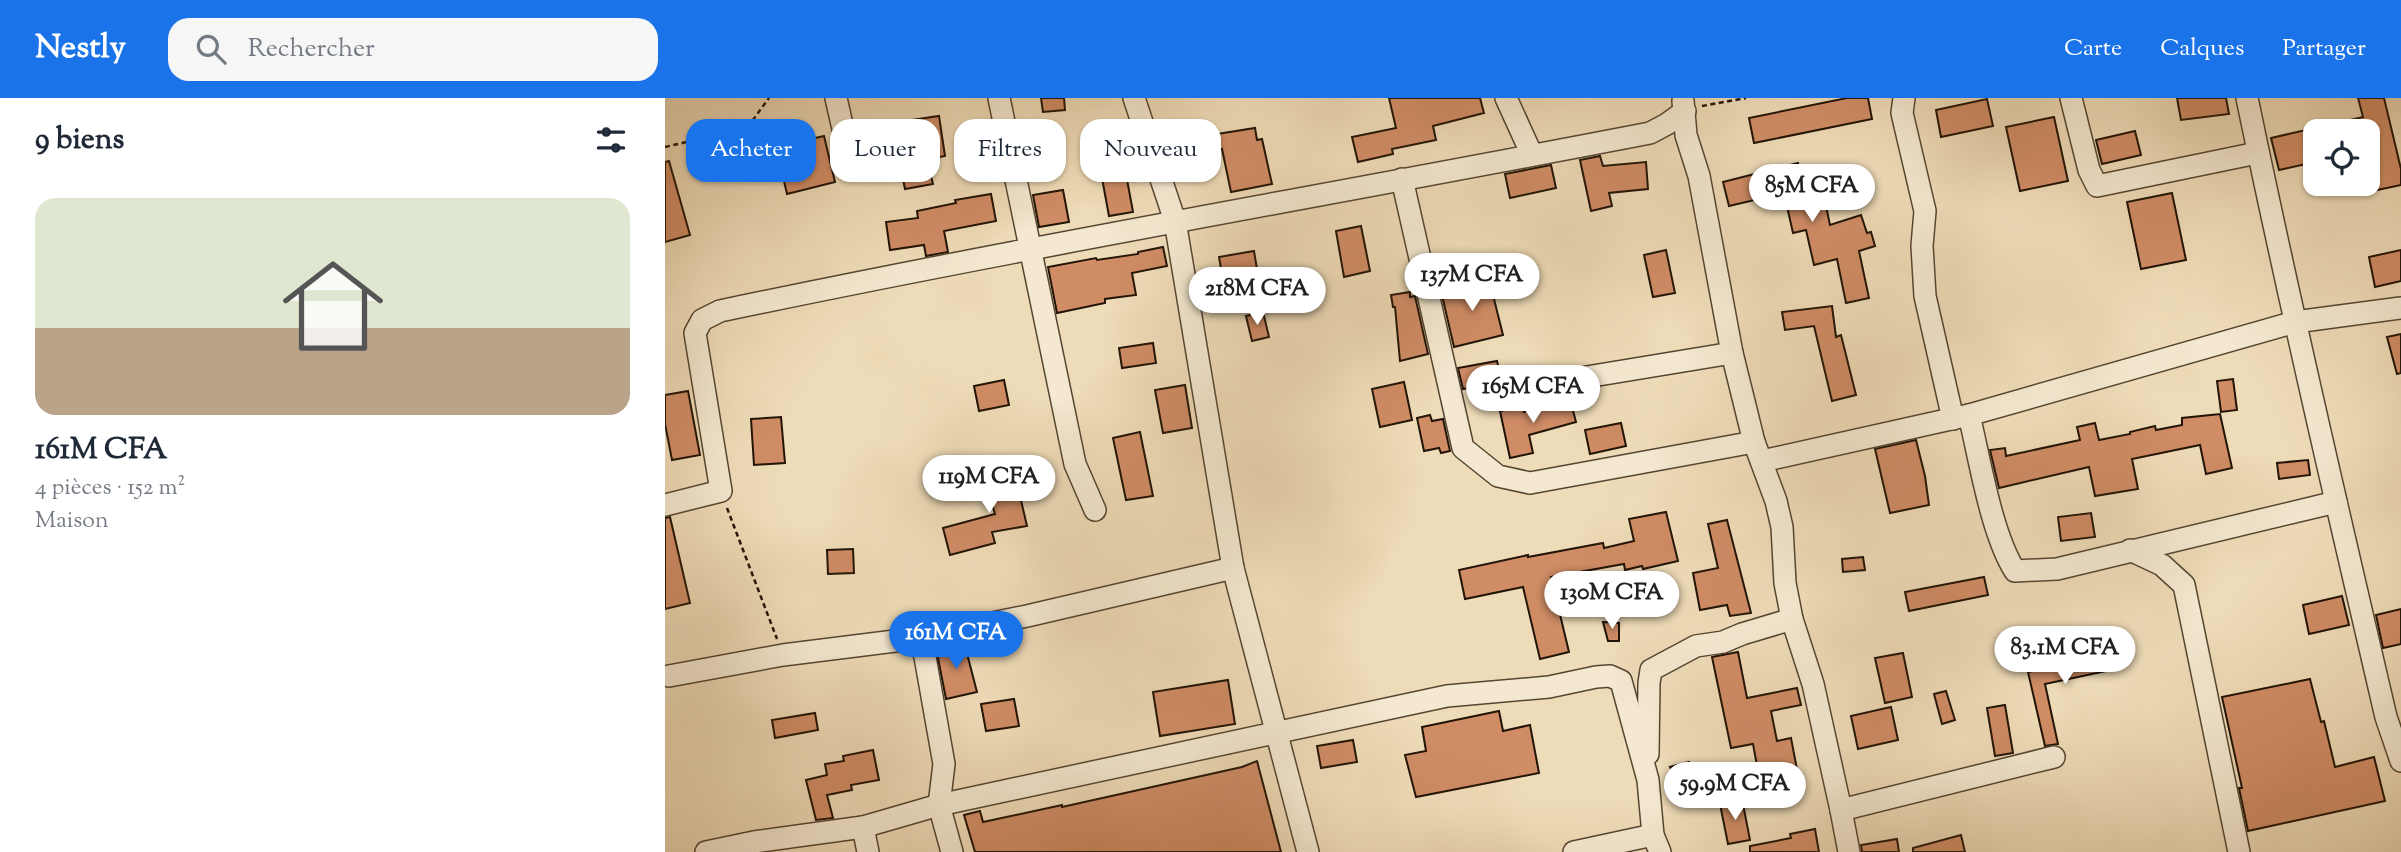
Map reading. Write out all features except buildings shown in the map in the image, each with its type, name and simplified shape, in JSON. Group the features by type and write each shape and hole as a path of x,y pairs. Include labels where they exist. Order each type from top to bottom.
{"street":[{"path":"837,98 841,119"},
{"path":"999,98 1075,464 1095,510"},
{"path":"1133,98 1175,221 1233,568 1308,852"},
{"path":"1506,98 1532,155"},
{"path":"1904,98 1902,113 1925,211 1922,246 1924,296 2005,554 2015,570 2057,569 2336,502"},
{"path":"2071,98 2089,170 2097,186 2257,153"},
{"path":"2247,98 2257,153 2386,718 2401,761"},
{"path":"665,505 721,491 695,334 702,320 720,311 1175,221 1650,132 1667,124 1684,105"},
{"path":"1684,105 1686,135 1699,176 1732,353 1758,452 1783,527 1784,583 1792,619 1813,684 1849,852"},
{"path":"1402,179 1463,448 1498,477 1530,483 1758,452 1961,417 2295,322 2401,308"},
{"path":"1544,384 1732,353"},
{"path":"2130,550 2162,565 2184,585 2239,852"},
{"path":"669,676 783,655 919,639 1233,568"},
{"path":"1574,852 1656,843 1648,780 1651,670 1696,646 1723,642 1792,619"},
{"path":"919,639 925,657 944,764 939,805 952,852"},
{"path":"706,852 754,842 863,827 939,805 1447,696 1549,687 1596,677 1610,676 1621,681 1648,780"},
{"path":"1840,810 2054,757"},
{"path":"863,827 868,852"}],"path":[{"path":"665,147 747,128 769,98"},
{"path":"1684,105 1746,98"},
{"path":"721,491 783,655"}]}
